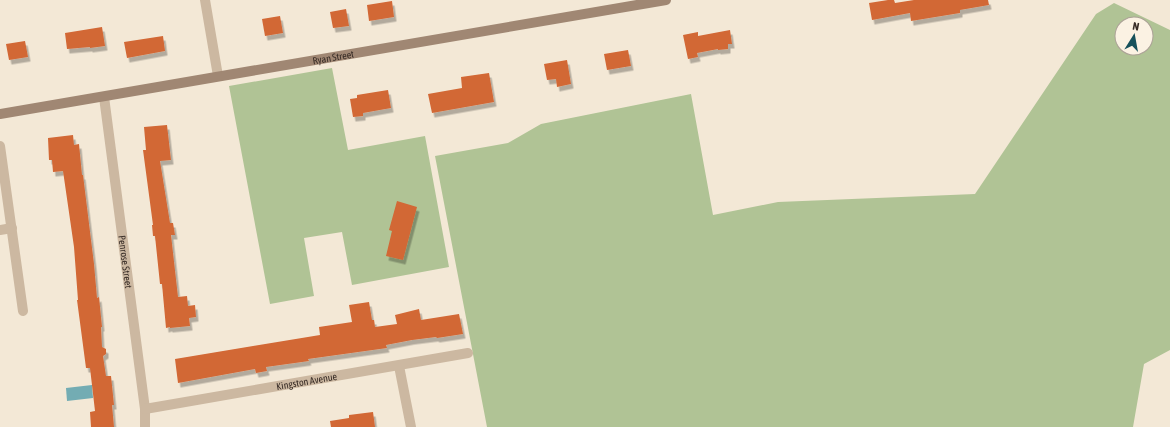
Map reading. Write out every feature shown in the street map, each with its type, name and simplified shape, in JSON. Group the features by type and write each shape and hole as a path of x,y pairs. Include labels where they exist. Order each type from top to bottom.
{"street":[{"path":"205,0 218,76"},
{"name":"Ryan Street","path":"0,114 666,0"},
{"name":"Penrose Street","path":"104,97 145,409 145,427"},
{"path":"0,146 24,311"},
{"path":"0,230 12,228"},
{"name":"Kingston Avenue","path":"145,409 468,354"},
{"path":"399,366 411,427"}],"green space":[{"path":"1114,3 1141,16 1114,16 1114,56 1154,56 1154,22 1170,30 1170,350 1144,364 1133,427 487,427 435,156 508,143 541,124 691,94 713,215 778,202 975,194 1096,14"},
{"path":"332,68 348,150 425,136 449,267 352,285 342,232 304,238 314,296 270,304 229,86"}],"water":[{"path":"92,385 93,398 67,401 66,388"}],"building":[{"path":"894,0 895,3 914,0 988,0 989,5 960,10 960,13 911,21 910,13 872,20 869,3"},
{"path":"392,1 394,17 369,21 367,5"},
{"path":"346,9 349,26 333,28 330,12"},
{"path":"280,16 283,33 265,36 262,19"},
{"path":"102,27 105,46 67,49 65,33"},
{"path":"730,30 732,44 728,44 728,49 718,49 697,53 698,57 688,59 683,35 698,32 698,36"},
{"path":"163,36 165,51 127,58 124,42"},
{"path":"25,41 28,57 9,60 6,44"},
{"path":"628,50 631,66 607,70 604,54"},
{"path":"567,60 571,84 557,87 556,79 547,80 544,64"},
{"path":"489,73 494,102 432,113 428,94 462,88 461,77"},
{"path":"388,90 391,108 363,113 363,116 353,117 350,99 357,98 357,95"},
{"path":"167,125 171,160 160,161 170,223 173,223 175,235 171,235 178,297 187,296 188,306 195,305 196,317 189,318 190,326 170,328 166,328 162,284 160,284 155,236 153,236 153,225 143,150 146,150 144,127"},
{"path":"73,135 74,145 79,144 97,298 99,297 102,347 106,349 106,354 103,356 106,376 111,376 114,405 112,405 114,427 91,427 90,412 95,411 90,368 86,368 77,300 74,247 63,171 53,172 52,160 49,160 48,138"},
{"path":"397,201 417,207 403,260 386,256 392,231 389,230"},
{"path":"369,302 372,320 374,320 375,327 397,324 395,315 419,309 421,320 459,314 463,334 412,340 386,345 387,348 308,359 309,361 266,367 267,371 256,373 255,369 178,383 175,359 320,335 319,327 352,322 349,305"},
{"path":"373,412 375,427 331,427 330,421 349,418 349,415"}]}
